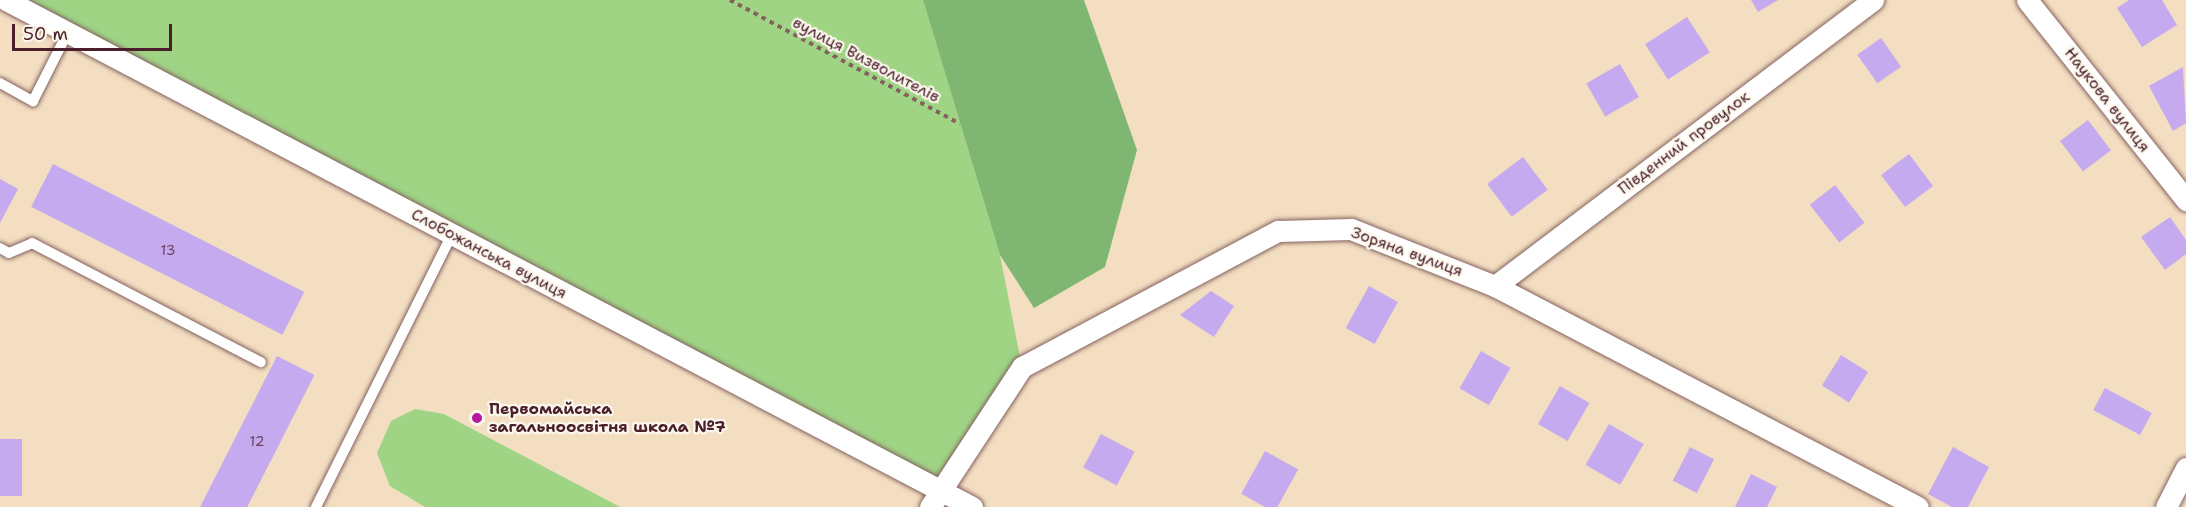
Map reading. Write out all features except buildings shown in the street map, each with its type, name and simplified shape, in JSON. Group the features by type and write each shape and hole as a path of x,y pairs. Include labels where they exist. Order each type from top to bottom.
{"street":[{"name":"Слобожанська вулиця","path":"6,0 452,234 935,499 972,507"},
{"name":"Південний провулок","path":"1495,286 1873,0"},
{"name":"Наукова вулиця","path":"2027,0 2186,200"},
{"name":"Зоряна вулиця","path":"935,499 1022,367 1278,231 1352,229 1495,286 1918,507"},
{"path":"2166,507 2186,468"}],"lane":[{"path":"0,83 33,101 68,32"},
{"path":"316,507 452,234"},
{"path":"0,248 9,253 32,243 261,362"}],"path":[{"name":"вулиця Визволителів","path":"730,0 960,124"}],"green space":[{"path":"6,0 923,0 1000,255 1022,367 939,490"},
{"path":"923,0 1084,0 1137,150 1105,267 1034,308 1000,255"},
{"path":"415,409 444,414 620,507 425,507 390,486 377,453 391,421"}],"place":[{"name":"Первомайська загальноосвітня школа №7","path":"477,418"}]}
